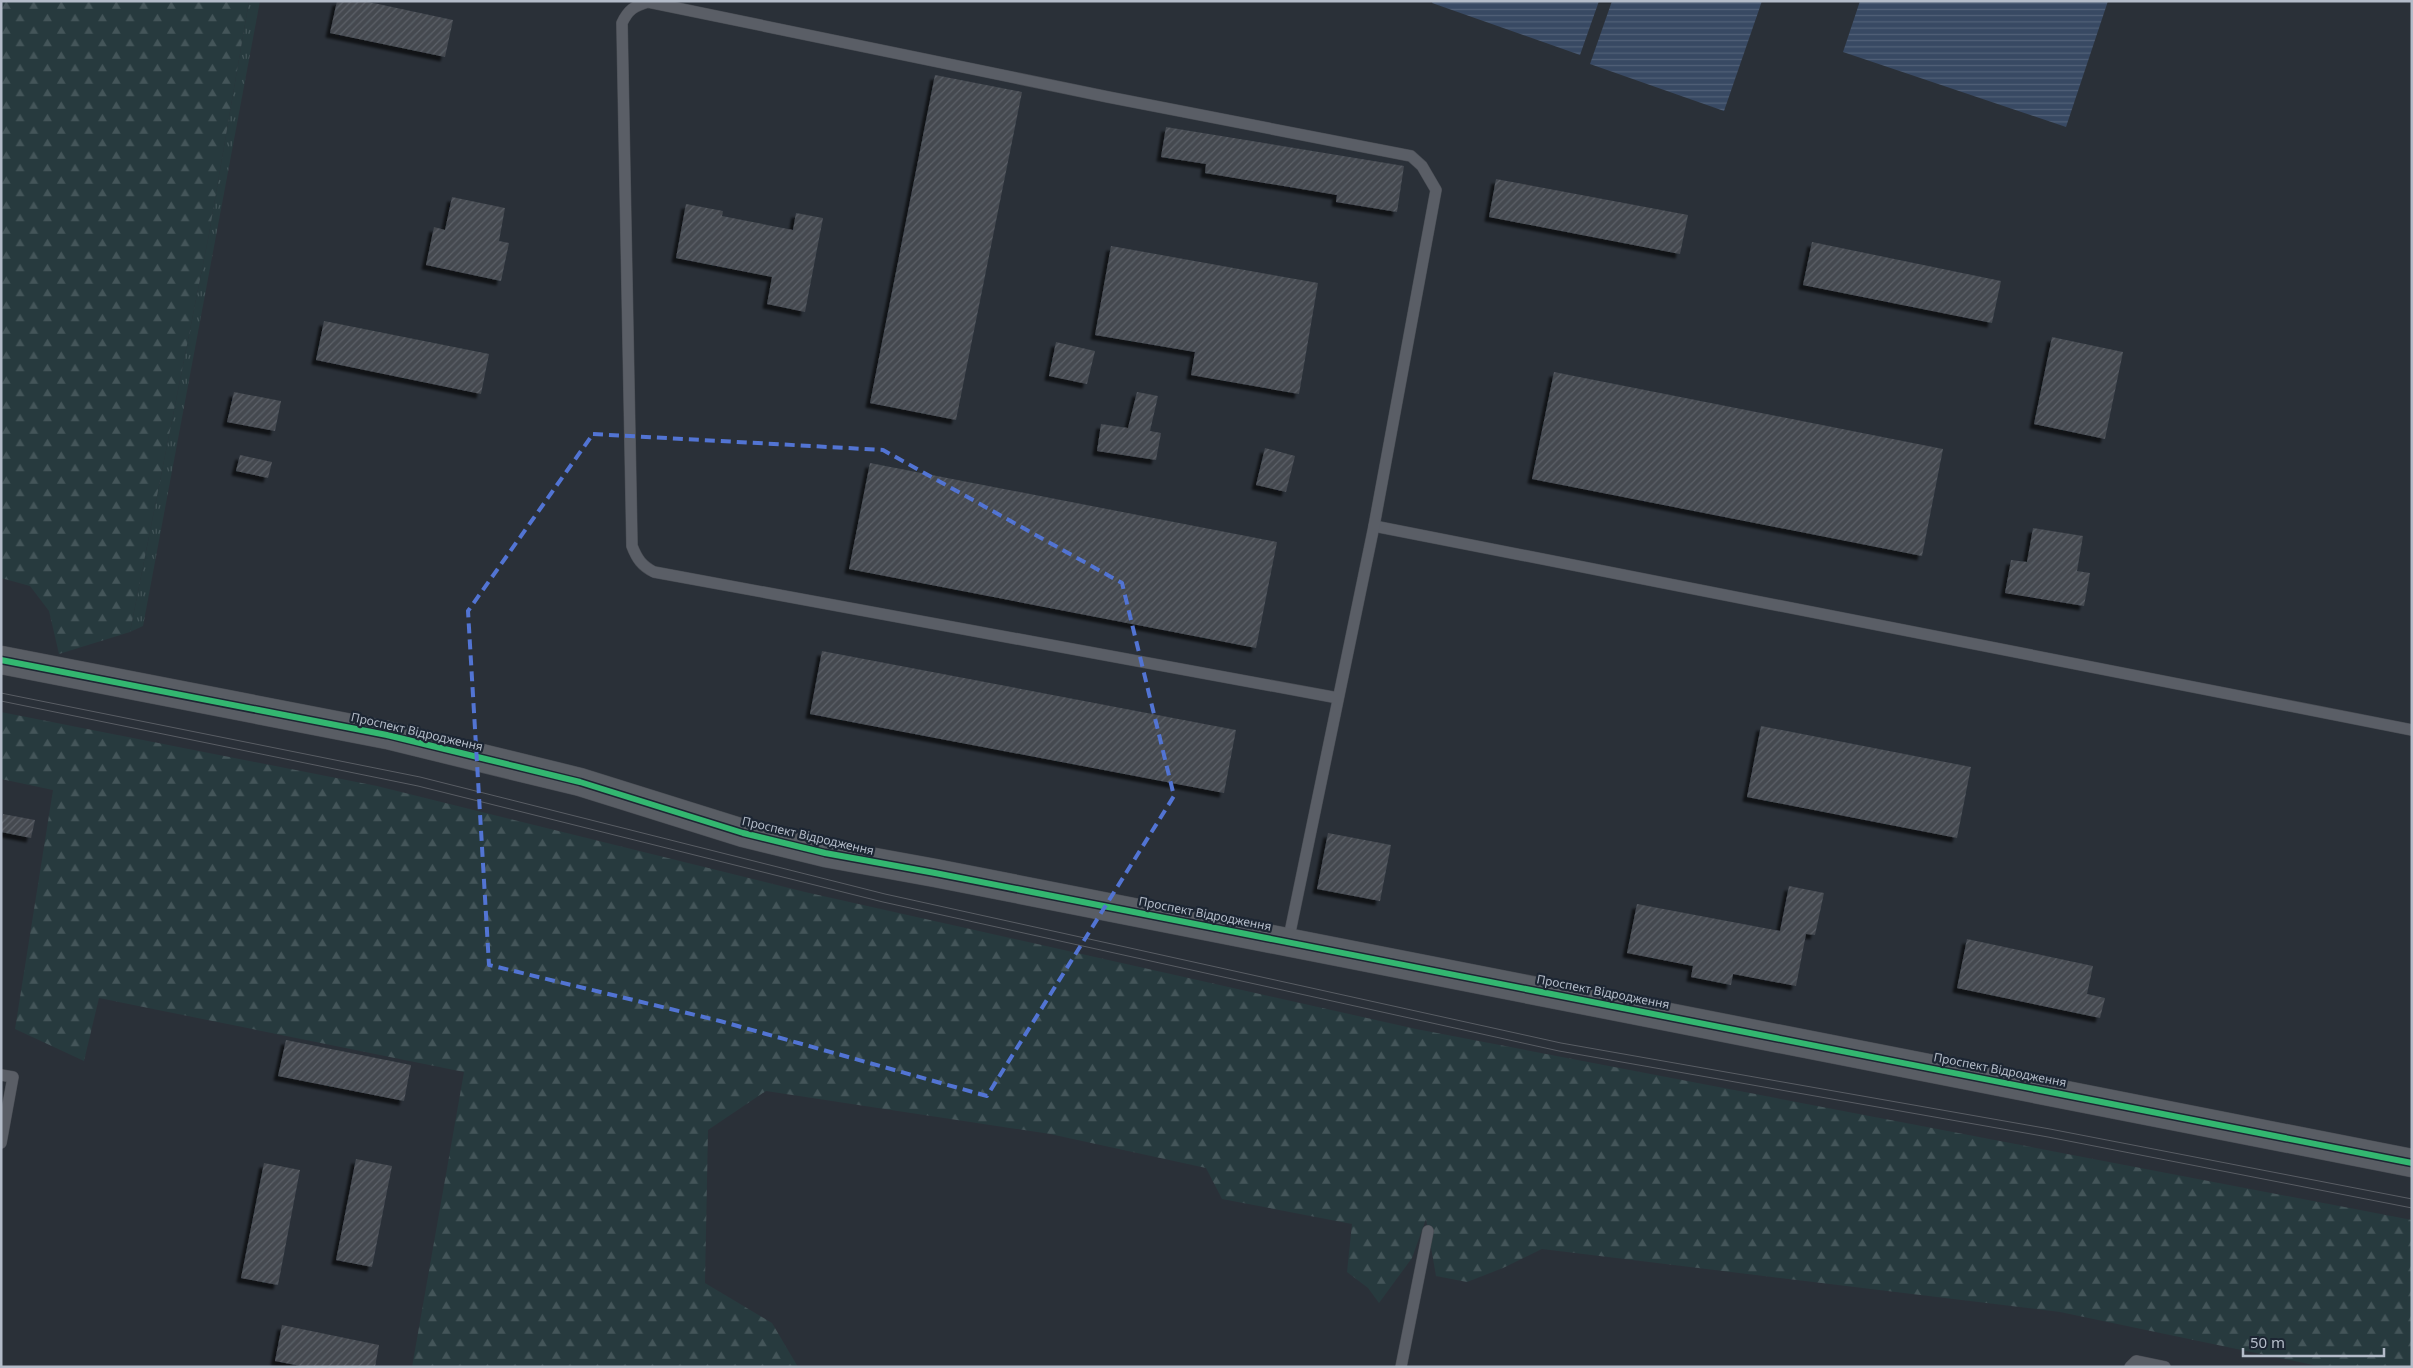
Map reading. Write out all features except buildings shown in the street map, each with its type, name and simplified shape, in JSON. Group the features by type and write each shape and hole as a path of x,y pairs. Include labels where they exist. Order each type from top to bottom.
{"street":[{"name":"Проспект Відродження","path":"1,660 397,738 580,782 743,833 825,853 2412,1163"}],"lane":[{"path":"1288,942 1374,526 1436,190 1422,166 1411,156 1108,97 648,2 637,5 628,12 622,23 632,546 636,558 644,567 654,572 1338,698"},
{"path":"1374,526 2412,730"},
{"path":"1,1075 13,1077 1,1143"},
{"path":"1401,1367 1428,1231"},
{"path":"2130,1367 2136,1361 2165,1367"}],"highlighted area":[{"path":"593,434 883,450 1122,583 1174,796 987,1096 720,1021 489,965 468,611"}],"green space":[{"path":"1,1 249,1 209,234 130,632 59,654 49,611 30,586 1,578"},
{"path":"249,1 260,1 143,626 130,632 209,234"},
{"path":"1,712 377,786 805,892 1416,1029 2412,1220 2412,1367 2323,1367 2060,1312 1542,1249 1503,1268 1467,1282 1436,1276 1426,1219 1412,1258 1379,1303 1368,1288 1347,1272 1352,1224 1222,1199 1206,1168 1050,1134 766,1091 708,1130 705,1283 772,1323 798,1367 412,1367 464,1072 99,998 84,1061 15,1029 53,790 1,779"}],"water":[{"path":"1433,1 1599,1 1580,55 1432,3"},
{"path":"1612,1 1762,1 1724,111 1590,64"},
{"path":"1860,1 2108,1 2066,127 1843,52"}],"tram line":[{"path":"1,693 420,777 885,894 1561,1043 2050,1129 2412,1199"},
{"path":"1,701 418,786 883,902 1559,1051 2048,1137 2412,1208"}],"cycle path":[{"path":"1,660 387,735 580,782 743,833 825,853 2412,1163"}]}
